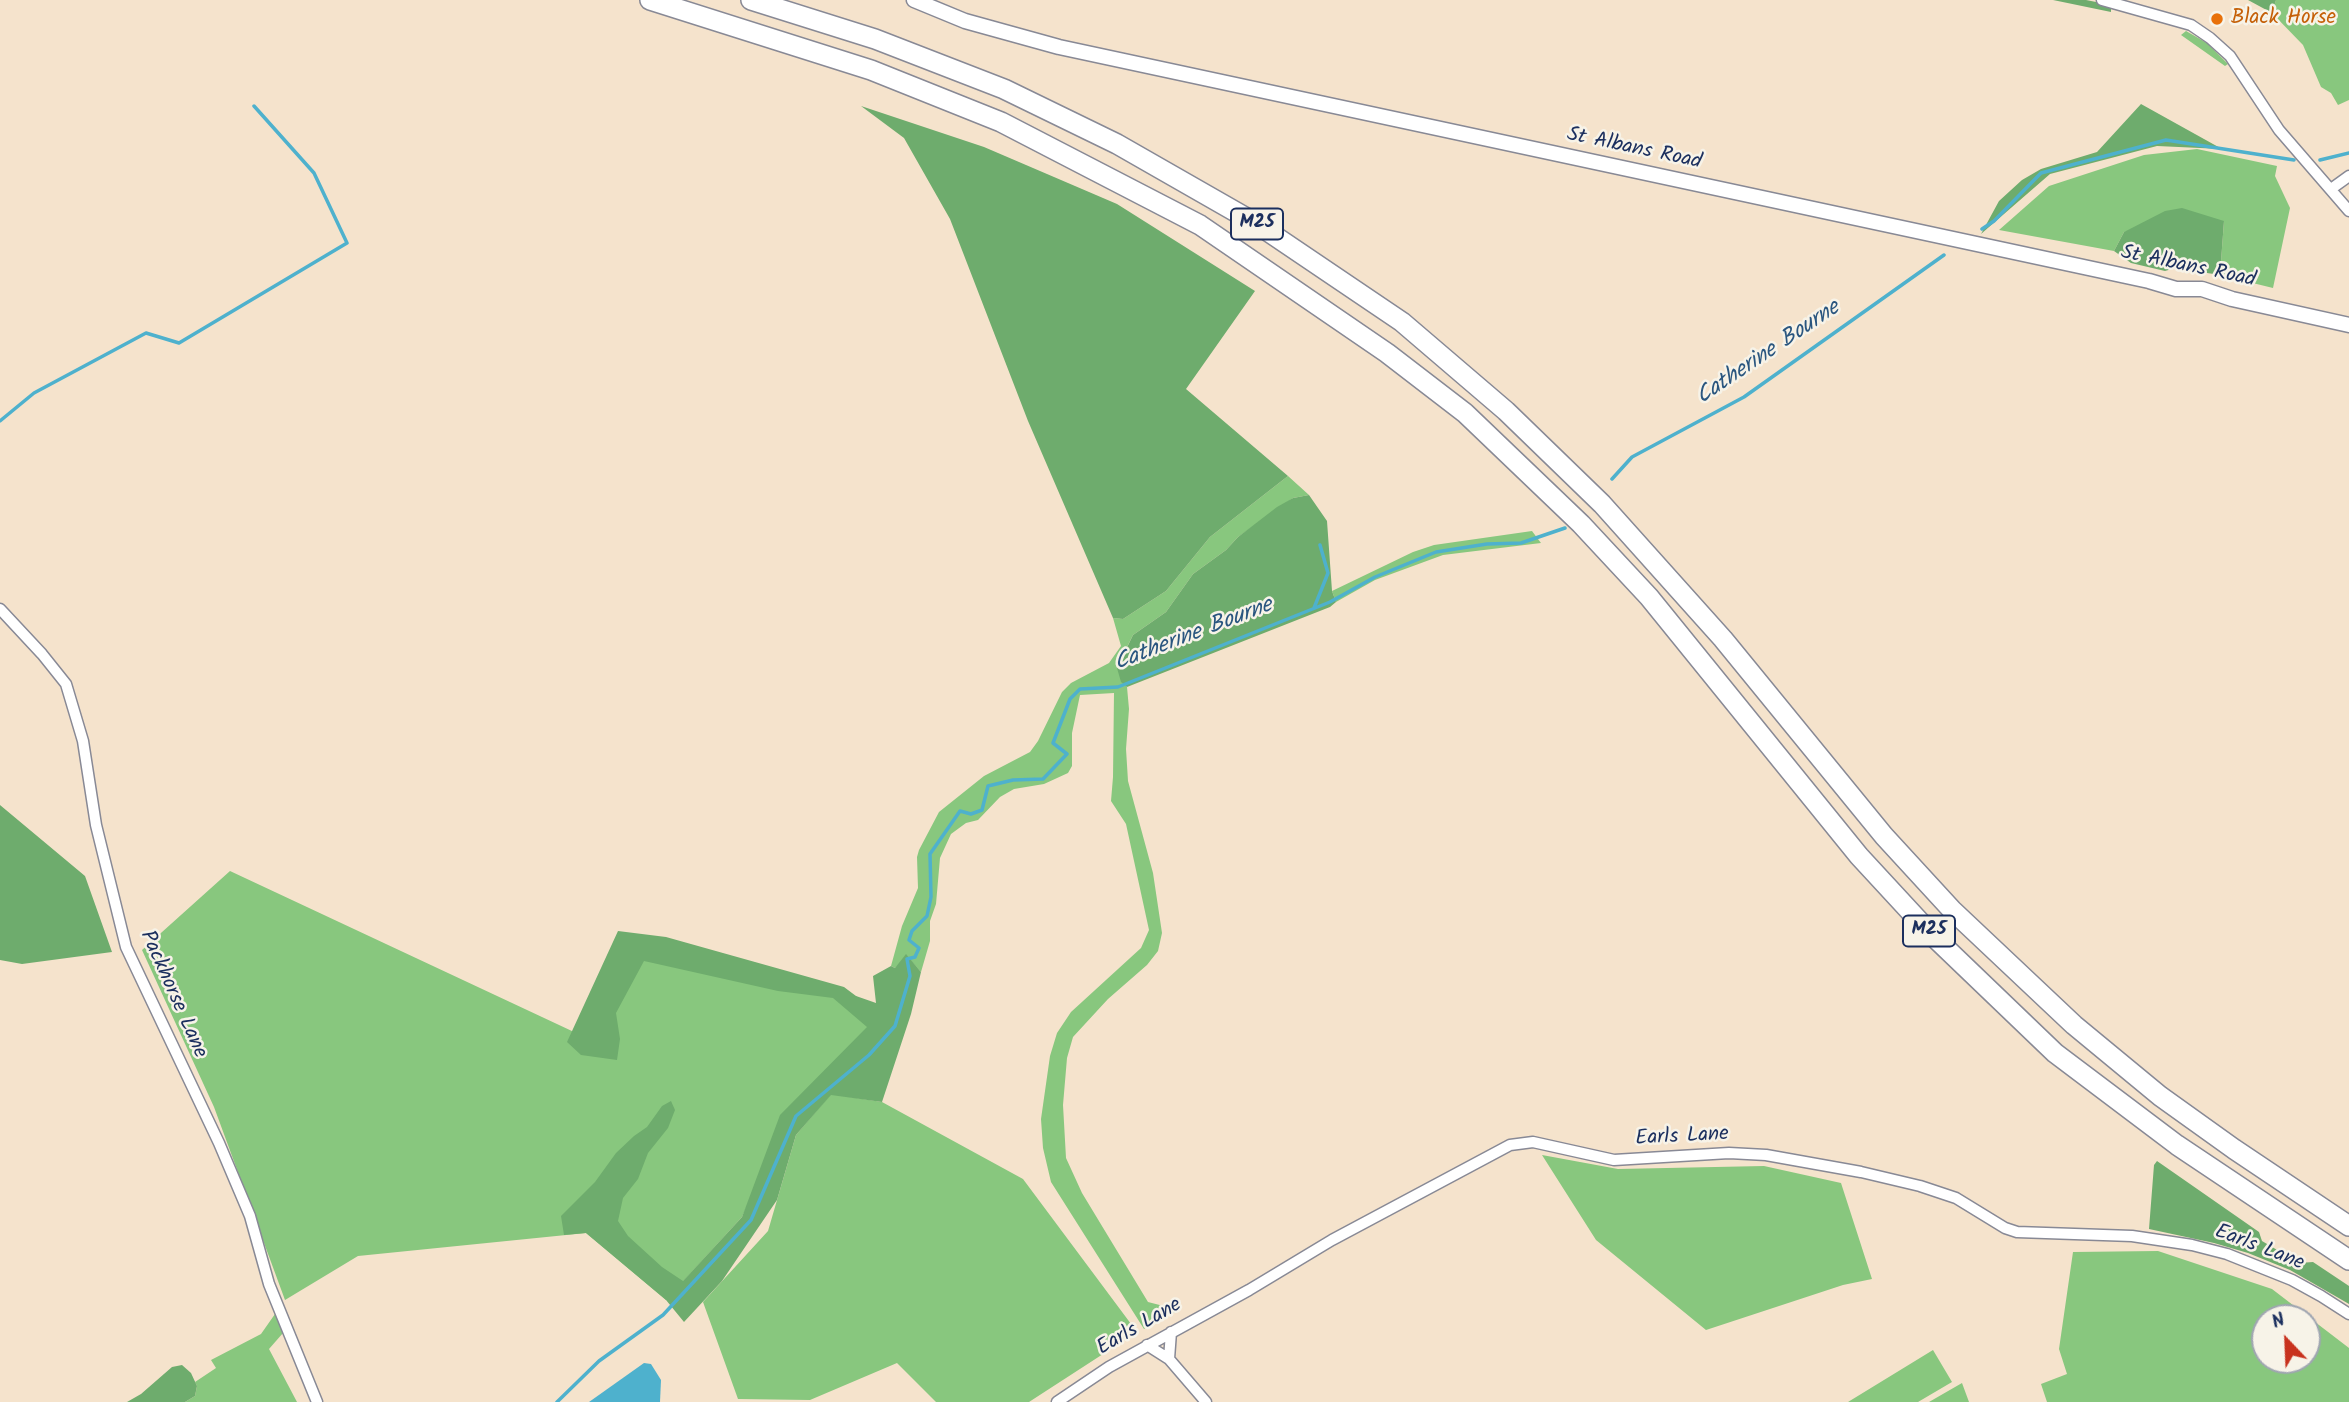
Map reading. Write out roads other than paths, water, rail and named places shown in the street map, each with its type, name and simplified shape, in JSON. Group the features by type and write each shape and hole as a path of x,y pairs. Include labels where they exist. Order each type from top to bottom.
{"highway":[{"name":"M25","path":"650,0 871,70 1000,122 1113,178 1199,225 1387,353 1465,413 1581,524 1649,597 1859,856 1933,935 2055,1052 2177,1145 2349,1260"},
{"name":"M25","path":"751,0 875,39 1004,89 1117,144 1257,224 1402,322 1506,411 1595,497 1723,639 1884,836 1952,910 2074,1025 2160,1096 2349,1226"}],"main road":[{"name":"St Albans Road","path":"914,0 965,21 1059,47 2149,281 2176,289 2202,289 2232,299 2349,325"}],"street":[{"path":"2102,0 2191,25 2210,37 2230,56 2279,130 2349,211"},
{"path":"2331,189 2349,176"},
{"name":"Packhorse Lane","path":"0,609 43,654 66,684 83,741 96,825 126,947 219,1143 250,1216 269,1284 317,1402"},
{"name":"Earls Lane","path":"1057,1402 1109,1367 1249,1290 1332,1240 1510,1145 1533,1142 1614,1160 1729,1153 1766,1155 1861,1172 1920,1186 1955,1198 2005,1228 2017,1232 2132,1236 2192,1245 2227,1254 2292,1280 2349,1314"},
{"path":"1169,1359 1171,1332"},
{"path":"1147,1345 1169,1359 1206,1402"}],"water":[{"path":"644,1363 651,1364 661,1380 660,1402 589,1402"}],"waterway":[{"path":"0,421 34,393 146,333 179,343 347,243 314,173 254,106"},
{"name":"Catherine Bourne","path":"1982,229 1994,221 2041,173 2166,140 2294,160"},
{"name":"Catherine Bourne","path":"2320,160 2349,153"},
{"name":"Catherine Bourne","path":"1612,479 1632,457 1744,397 1944,255"},
{"name":"Catherine Bourne","path":"557,1402 599,1361 663,1315 751,1220 796,1116 869,1055 895,1026 910,976 907,959 915,957 919,948 909,940 912,931 927,916 931,897 930,854 960,811 971,814 982,810 988,786 1013,780 1043,779 1067,754 1053,743 1070,699 1080,689 1118,687 1330,602 1375,577 1436,552 1487,544 1521,543 1565,528"},
{"path":"1314,608 1328,573 1320,545"}],"place":[{"name":"Black Horse","path":"2217,19"}]}
